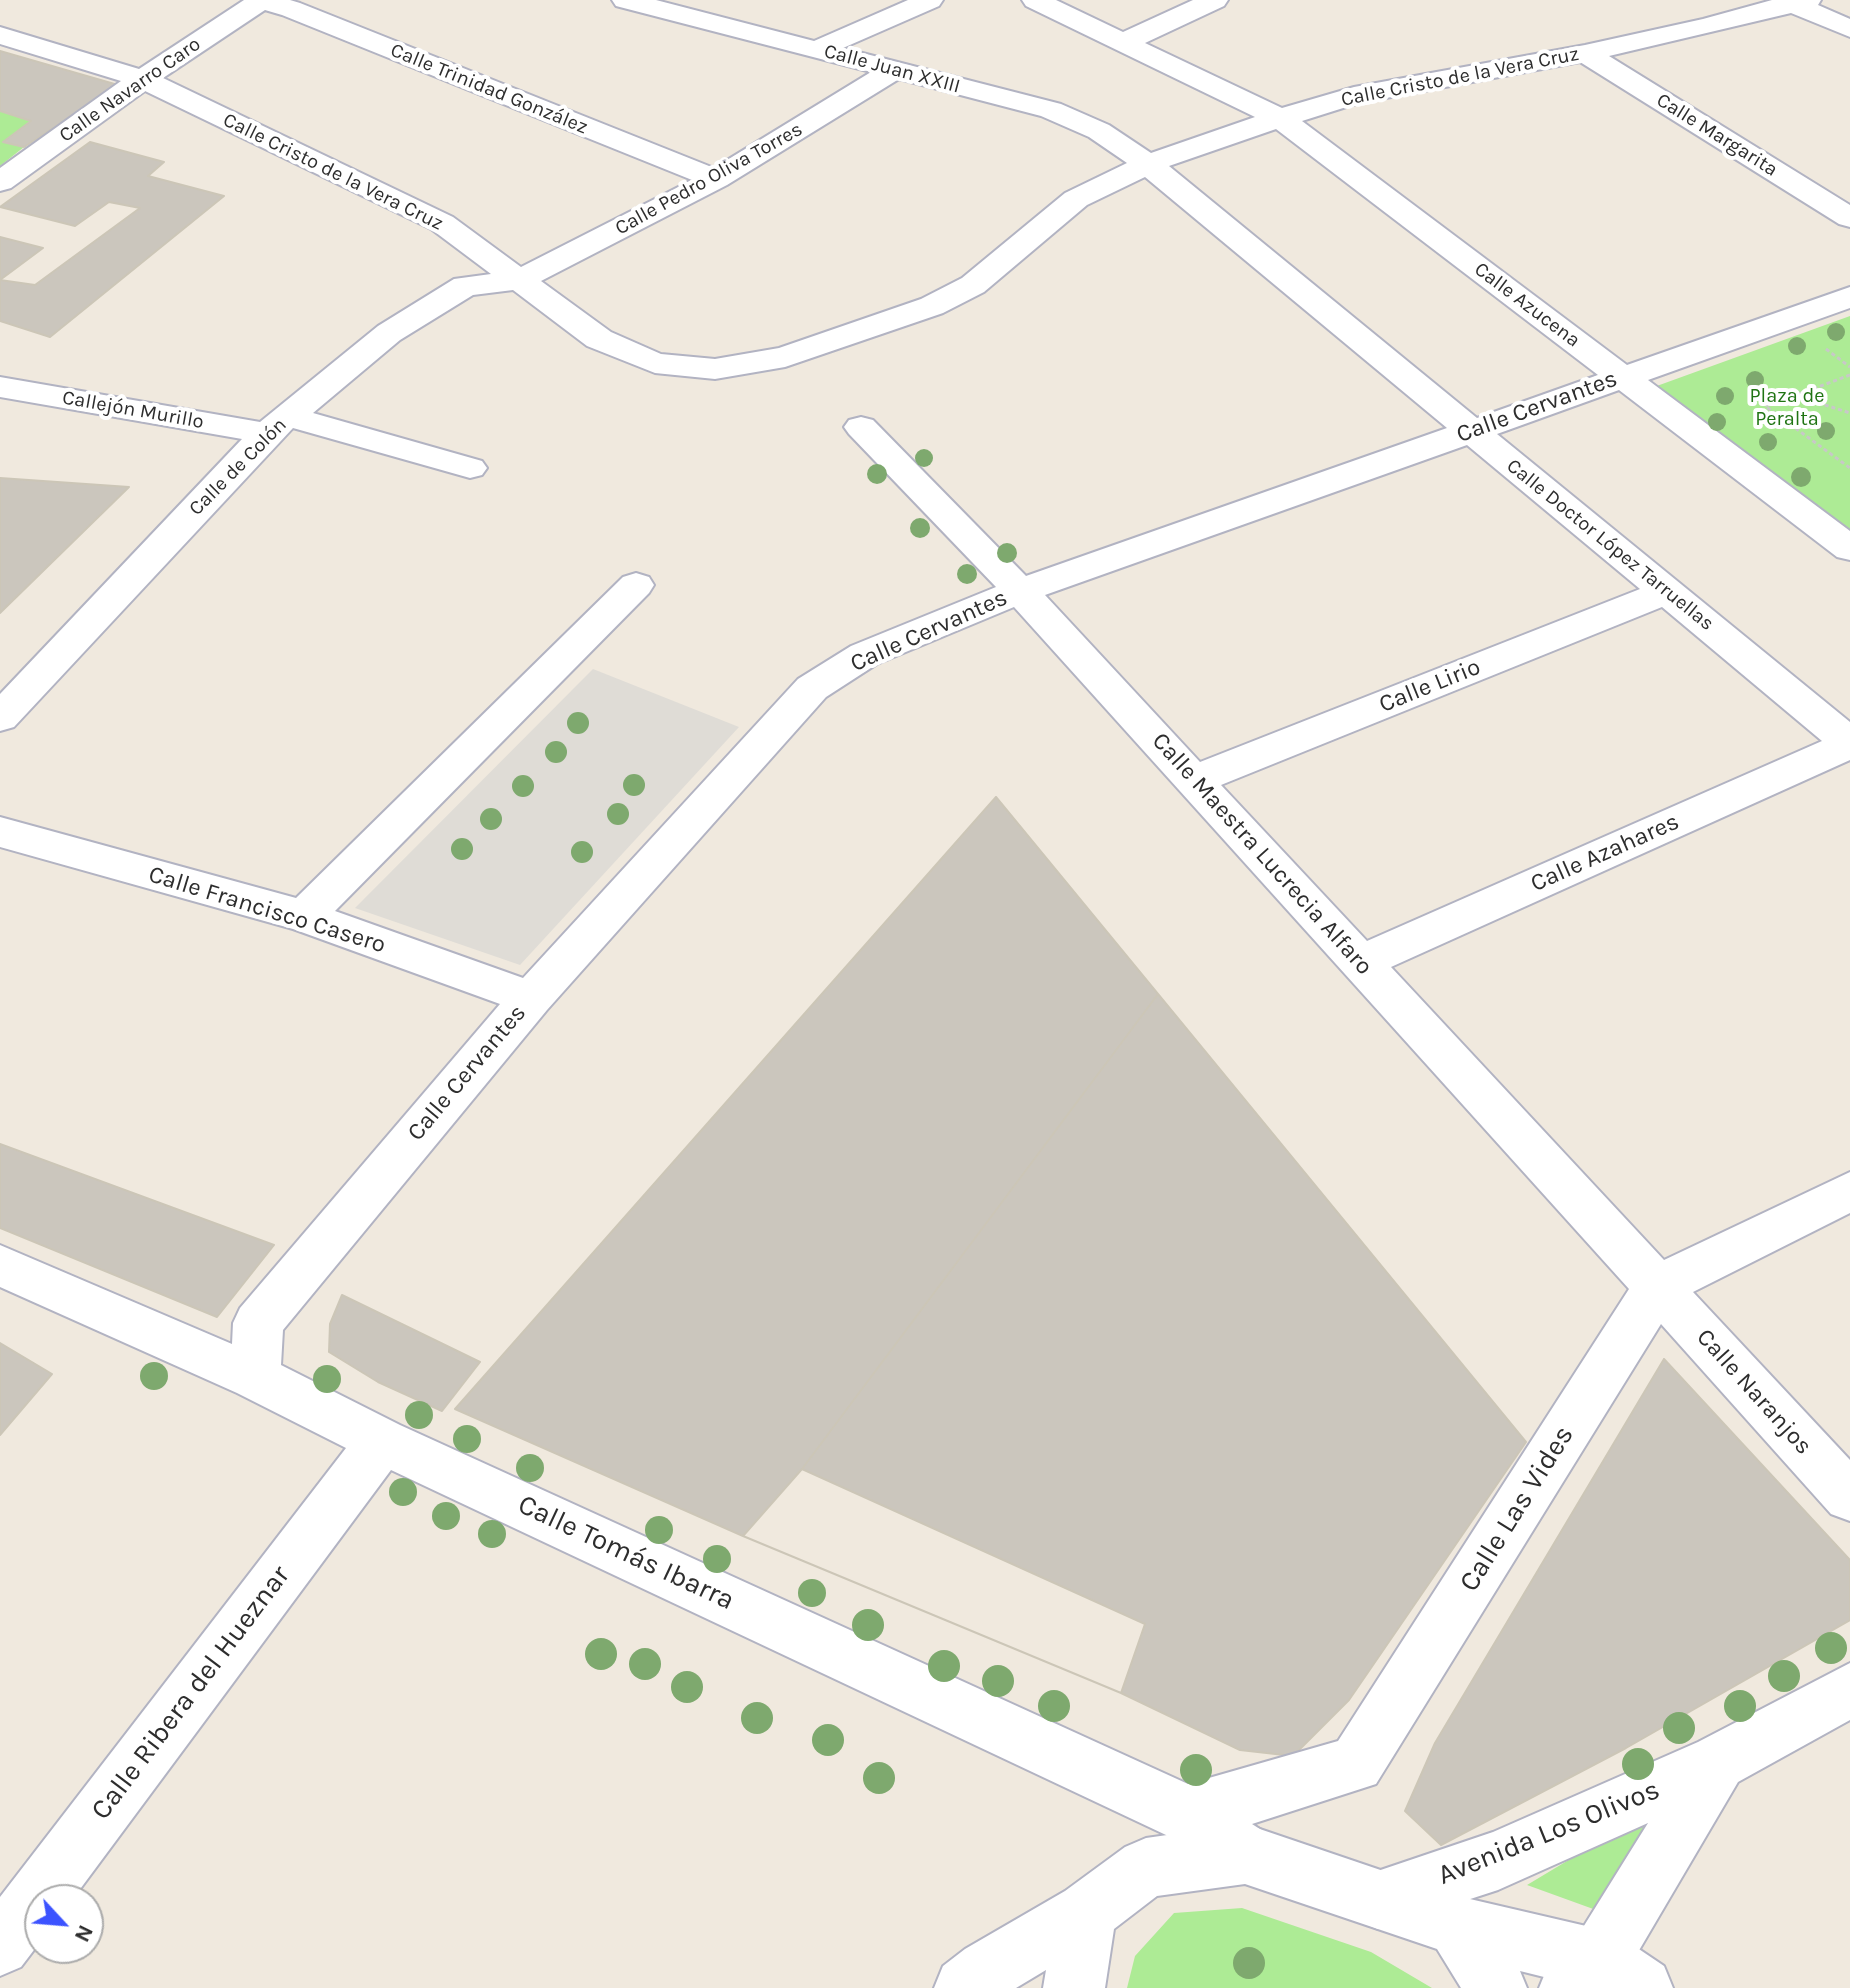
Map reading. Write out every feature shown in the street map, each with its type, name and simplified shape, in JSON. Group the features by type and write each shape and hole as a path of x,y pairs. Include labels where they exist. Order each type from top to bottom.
{"street":[{"name":"Calle Navarro Caro","path":"0,182 143,79 262,0"},
{"name":"Calle Trinidad González","path":"262,0 716,179"},
{"name":"Calle Juan XXIII","path":"625,0 1051,110 1099,131 1148,164"},
{"path":"818,49 930,0"},
{"name":"Calle Azucena","path":"1035,0 1280,118 1850,549"},
{"path":"1124,42 1215,0"},
{"path":"1796,1 1850,29"},
{"name":"Calle Cristo de la Vera Cruz","path":"0,35 143,79 442,223 599,339 655,363 715,369 785,357 932,306 973,285 1076,199 1148,164 1280,118 1354,95 1585,53 1796,1"},
{"name":"Calle Margarita","path":"1585,53 1850,218"},
{"name":"Calle Pedro Oliva Torres","path":"519,280 716,179 894,70"},
{"name":"Calle Doctor López Tarruellas","path":"1148,164 1850,743"},
{"name":"Calle de Colón","path":"0,718 277,425 389,333 465,286 519,280"},
{"name":"Calle Cervantes","path":"255,1377 258,1323 531,998 812,688 864,655 1020,591 1850,297"},
{"name":"Callejón Murillo","path":"0,387 277,425 470,468"},
{"name":"Calle Maestra Lucrecia Alfaro","path":"861,427 1020,591 1658,1286"},
{"path":"304,916 636,585"},
{"name":"Calle Lirio","path":"1194,780 1666,592"},
{"name":"Calle Azahares","path":"1361,962 1850,743"},
{"name":"Calle Francisco Casero","path":"0,832 304,916 531,998"},
{"path":"1658,1286 1850,1191"},
{"name":"Calle Tomás Ibarra","path":"0,1265 255,1377 382,1441 1187,1814 1245,1854"},
{"name":"Calle Naranjos","path":"1658,1286 1850,1497"},
{"name":"Calle Las Vides","path":"1187,1814 1356,1764 1658,1286"},
{"name":"Calle Ribera del Hueznar","path":"2,1941 382,1441"},
{"name":"Avenida Los Olivos","path":"1378,1899 1498,1860 1718,1762 1850,1690"},
{"name":"Avenida Los Olivos","path":"1604,1978 1718,1762"},
{"path":"965,1988 987,1971 1086,1912 1146,1868 1245,1854 1604,1978"},
{"path":"1074,1988 1086,1912"},
{"path":"1457,1926 1496,1988"}],"path":[{"path":"1850,375 1765,406 1850,468"},
{"path":"1802,393 1819,403 1850,413"}],"green space":[{"path":"0,111 31,121 4,142 24,147 0,166"},
{"name":"Plaza de Peralta","path":"1850,316 1850,533 1654,387"},
{"path":"1697,1783 1596,1910 1527,1885"},
{"path":"1242,1908 1371,1952 1432,1988 1127,1988 1135,1956 1174,1913"}],"shaded area":[{"path":"593,669 739,727 520,965 355,908"}],"building":[{"path":"0,51 118,85 24,147 3,142 31,121 0,111"},
{"path":"90,142 164,162 148,176 224,196 50,337 0,321 0,280 35,285 140,208 109,202 75,226 0,207"},
{"path":"0,237 43,248 0,280"},
{"path":"0,478 129,487 0,613"},
{"path":"996,797 1158,994 802,1469 743,1536 455,1409"},
{"path":"1158,994 1526,1442 1349,1700 1293,1756 1240,1750 1121,1693 743,1536 802,1469"},
{"path":"0,1144 274,1245 217,1317 0,1228"},
{"path":"342,1295 480,1362 442,1411 378,1382 329,1352 330,1324"},
{"path":"0,1343 52,1374 0,1435"},
{"path":"1664,1359 1850,1560 1850,1620 1626,1748 1441,1845 1405,1811 1435,1743"},
{"path":"802,1469 1145,1624 1121,1693 743,1536"}]}
